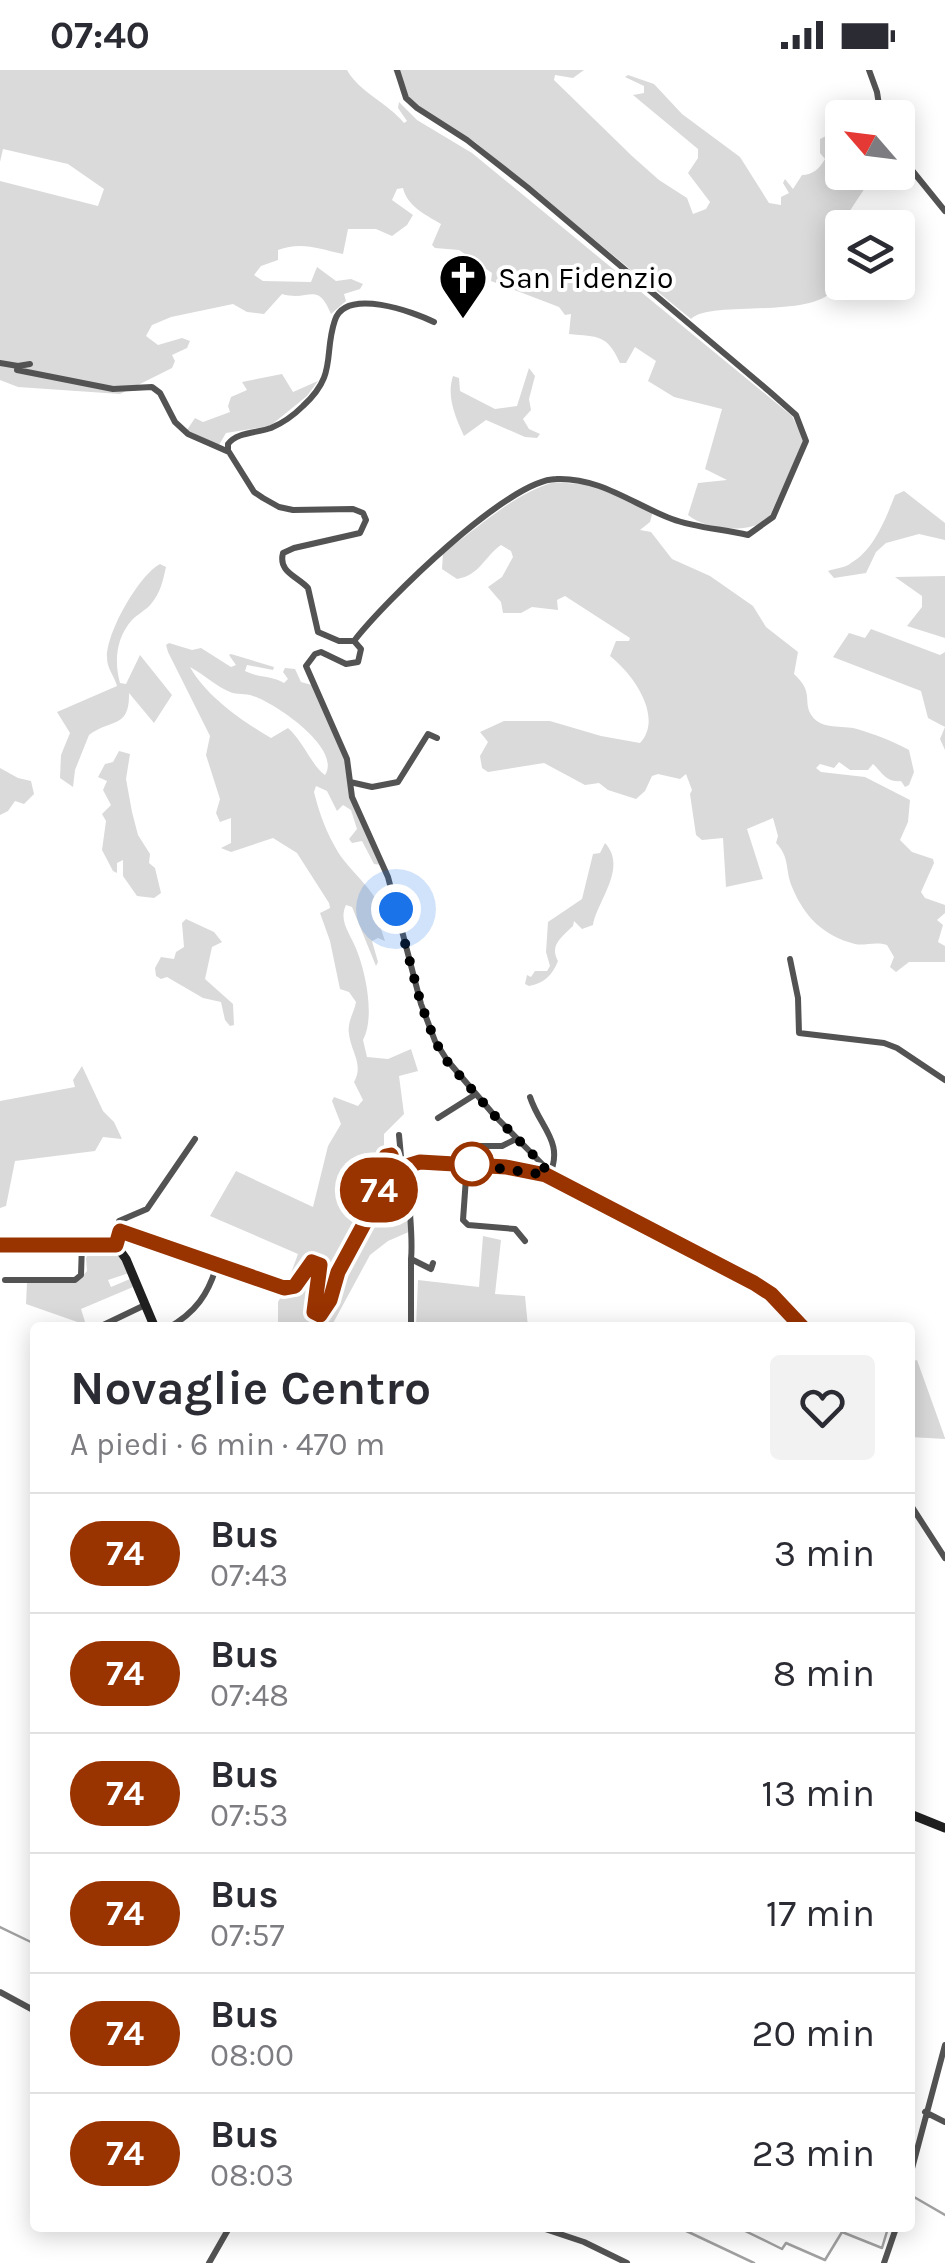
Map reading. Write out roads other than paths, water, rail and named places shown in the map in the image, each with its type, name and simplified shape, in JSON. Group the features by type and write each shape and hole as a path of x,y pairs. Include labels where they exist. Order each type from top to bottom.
{"street":[{"path":"397,70 406,98 527,187 796,415 806,441 773,517 748,535 674,520 616,492 583,482 554,479 531,485 440,550 354,641 340,641 318,632 308,588 283,569 283,554 360,533 366,520 363,512 309,512 279,507 254,492 228,444 233,437 276,426 312,397 328,370 336,316 342,310 352,305 381,305 412,311 434,322"},
{"path":"869,70 878,100"},
{"path":"915,174 945,211"},
{"path":"0,363 30,364"},
{"path":"18,366 17,370 26,374 113,388 152,387 160,393 175,422 188,434 229,452"},
{"path":"354,641 362,650 358,662 346,664 321,652 306,666 347,759 352,796 388,878 426,1022 446,1060 544,1166 547,1176"},
{"path":"350,782 372,787 398,782 428,734 436,738"},
{"path":"790,959 798,998 799,1033 884,1043 945,1080"},
{"path":"438,1118 476,1094"},
{"path":"530,1097 554,1143 556,1162 547,1176"},
{"path":"399,1135 402,1167 408,1170"},
{"path":"116,1245 119,1220 147,1209 194,1140"},
{"path":"480,1146 502,1146 516,1140"},
{"path":"120,1231 284,1288 295,1286 312,1262 316,1262 320,1265 314,1312 320,1315 377,1200 386,1156 391,1155 394,1162 400,1189 409,1190"},
{"path":"411,1322 414,1229 408,1170 410,1165 420,1162 467,1164 547,1176 754,1283 771,1294 797,1322"},
{"path":"467,1164 463,1220 468,1225 515,1229 524,1241"},
{"path":"5,1280 74,1280 81,1276 82,1244"},
{"path":"0,1245 116,1245"},
{"path":"116,1245 126,1259 152,1322"},
{"path":"412,1258 431,1269 433,1263"},
{"path":"177,1322 195,1310 217,1264"},
{"path":"110,1322 145,1305"},
{"path":"915,1512 945,1558"},
{"path":"915,1816 945,1828"},
{"path":"0,1992 30,2007"},
{"path":"915,2155 945,2045"},
{"path":"925,2112 945,2122"},
{"path":"209,2263 227,2232"},
{"path":"554,2232 627,2263"},
{"path":"884,2263 895,2232"}],"waterway":[{"path":"0,1927 30,1942"},
{"path":"915,2198 945,2215"},
{"path":"688,2232 754,2263"},
{"path":"747,2232 782,2249 786,2243 825,2260 842,2232"},
{"path":"842,2232 882,2248 887,2232"}],"place":[{"name":"San Fidenzio","path":"463,320"}]}
